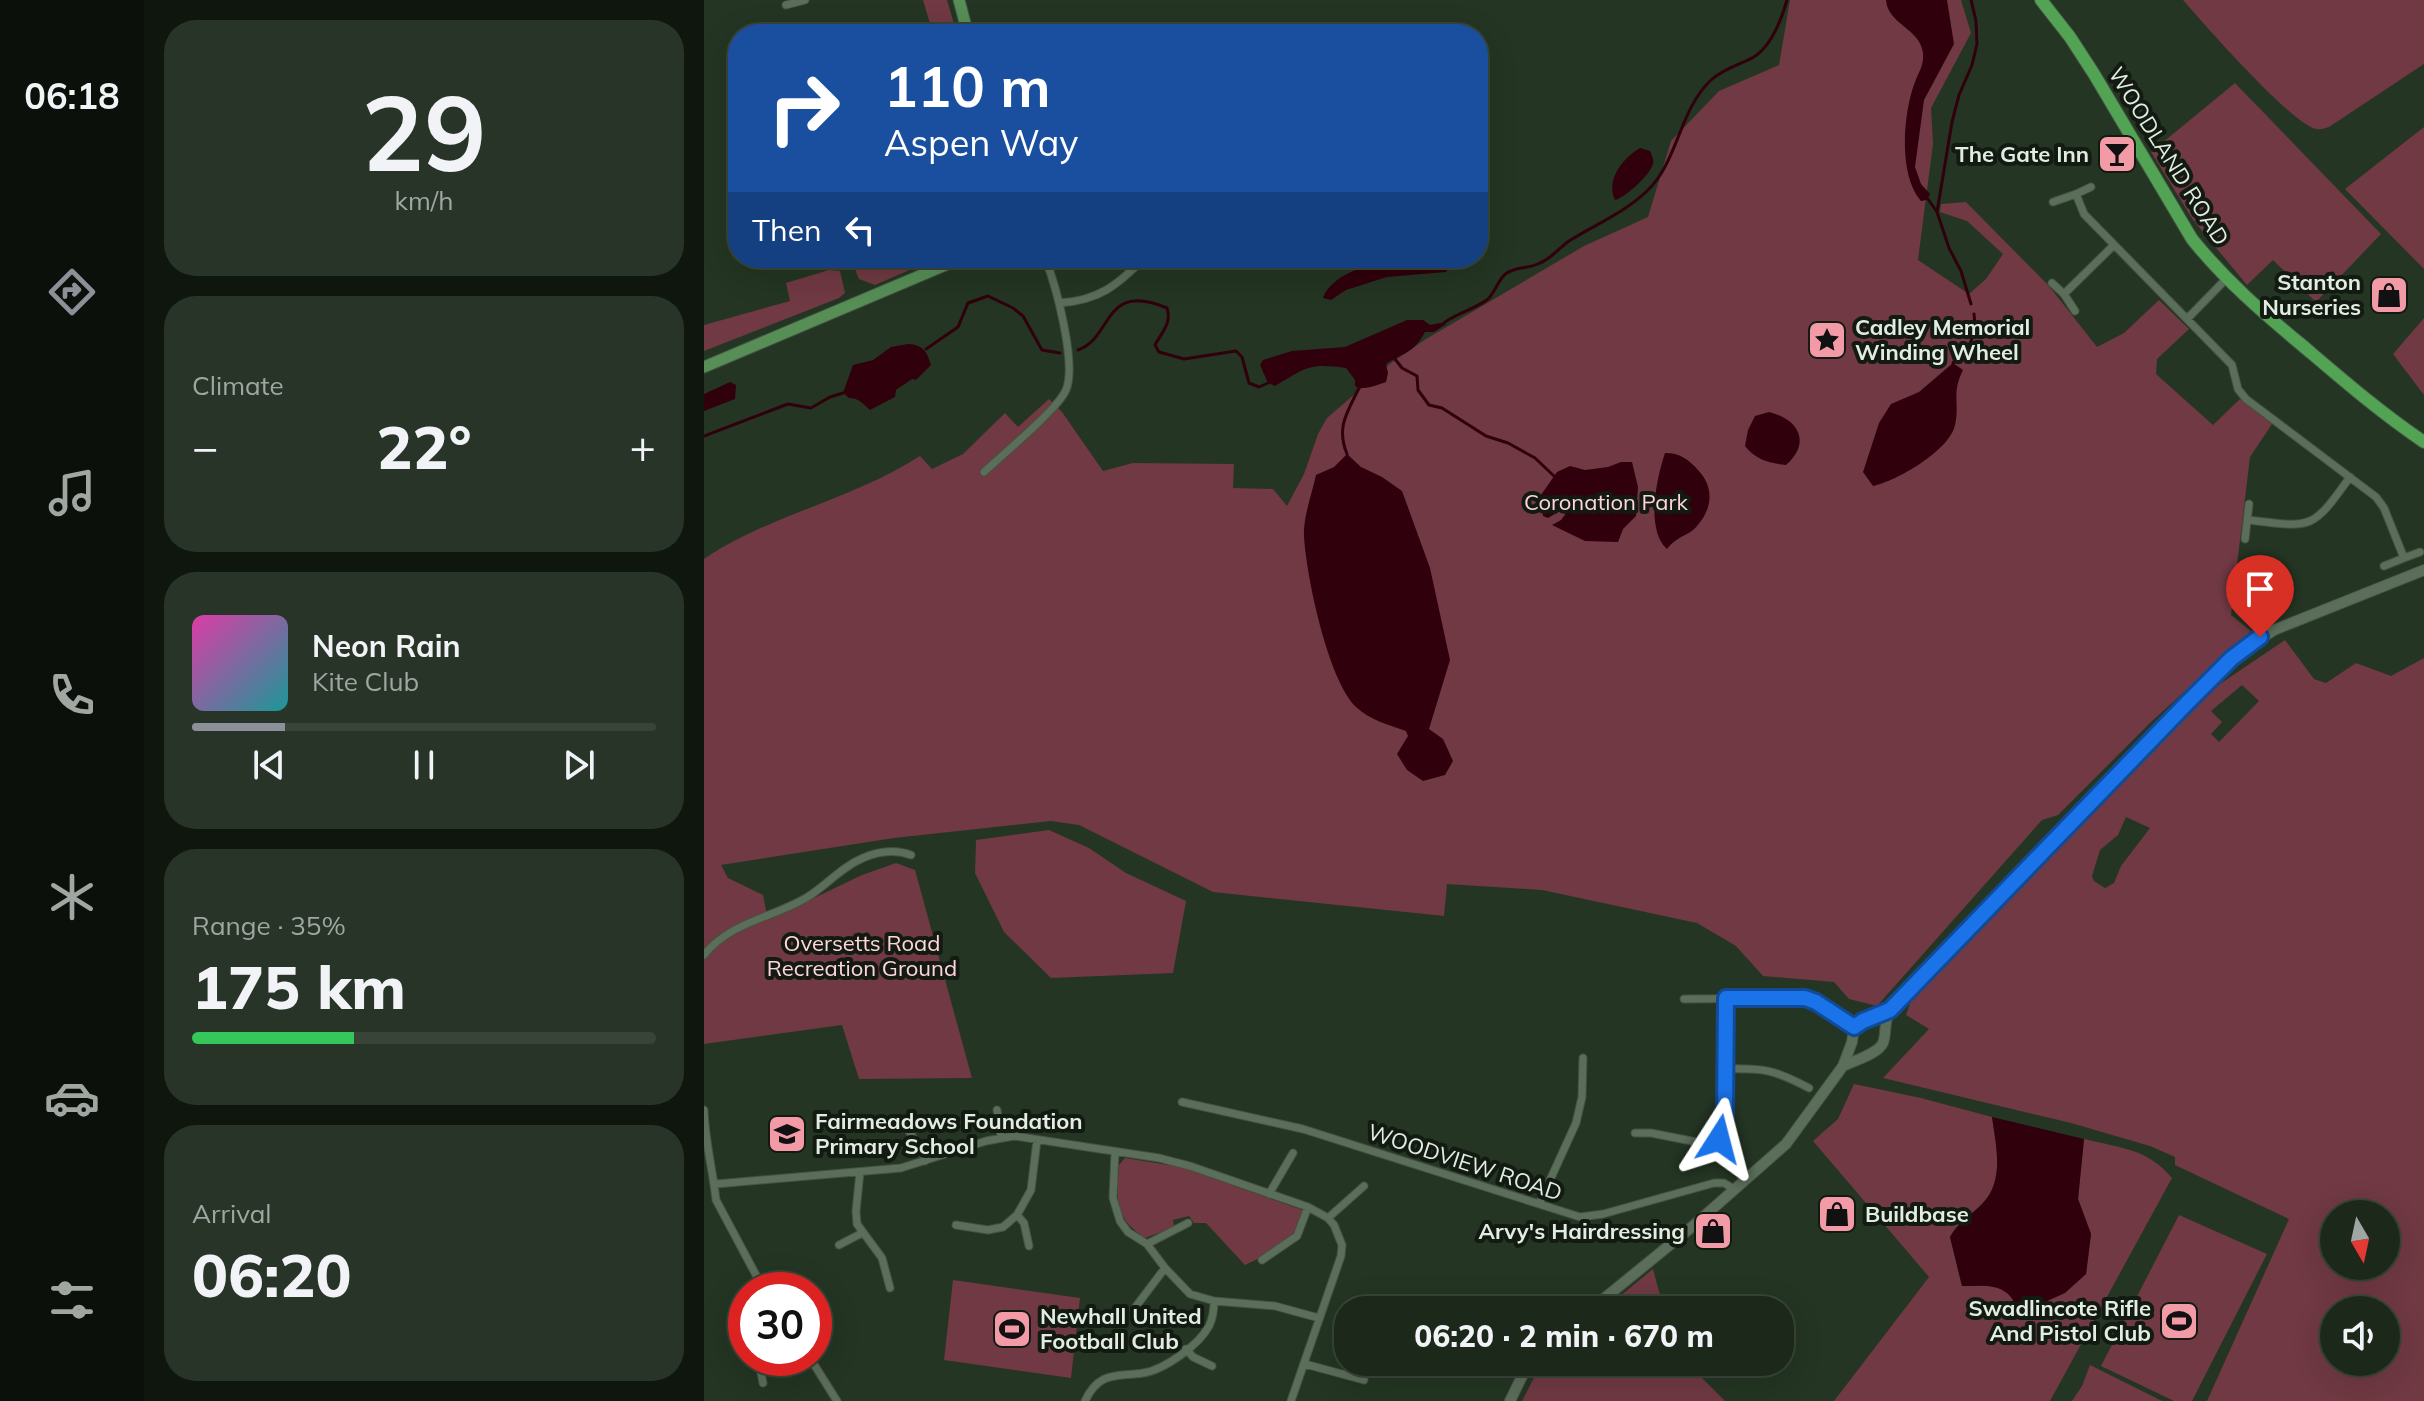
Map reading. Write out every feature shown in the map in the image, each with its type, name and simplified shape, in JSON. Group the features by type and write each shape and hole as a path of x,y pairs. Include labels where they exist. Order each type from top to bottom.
{"highway":[{"name":"WOODLAND ROAD","path":"2041,0 2094,74 2192,239 2226,279 2359,395 2424,442"}],"main road":[{"path":"959,0 965,24"},
{"path":"704,367 938,268"},
{"path":"1843,1066 1879,1049 1884,1039 1884,1022 1890,1010 2076,815 2232,658 2274,630 2424,570"},
{"path":"1607,1296 1683,1235 1786,1144 1843,1066 1854,1027 1890,1010"},
{"path":"1868,1020 1878,1023 1884,1033"},
{"path":"1852,1042 1858,1050 1869,1053"},
{"path":"1510,1401 1522,1376"}],"street":[{"path":"786,5 805,0"},
{"path":"2053,202 2091,187"},
{"path":"2076,194 2084,214 2232,365 2238,389 2246,399 2381,502 2404,558"},
{"path":"2064,294 2114,245"},
{"path":"984,472 1056,405 1068,388 1070,372 1059,303 1048,268"},
{"path":"1059,303 1081,301 1118,284 1134,268"},
{"path":"2187,319 2226,279"},
{"path":"2052,283 2075,311"},
{"path":"2248,520 2290,525 2312,520 2325,511 2350,477"},
{"path":"2245,539 2249,504"},
{"path":"2384,566 2420,552"},
{"path":"704,955 716,941 807,897 842,869 862,858 884,851 911,855"},
{"path":"1635,1133 1654,1133 1712,1145 1719,1139 1725,1115 1726,998"},
{"path":"1684,999 1805,998 1854,1027"},
{"path":"1540,1202 1576,1123 1582,1097 1583,1058"},
{"path":"1726,1069 1778,1071 1809,1088"},
{"name":"WOODVIEW ROAD","path":"1182,1102 1303,1129 1540,1202 1565,1213 1591,1216 1714,1183 1724,1183 1734,1189"},
{"path":"704,1110 716,1200 754,1272"},
{"path":"997,1110 1001,1137"},
{"path":"903,1123 922,1150 925,1161"},
{"path":"716,1184 893,1170 1001,1137 1014,1136 1190,1166 1308,1207 1328,1218 1338,1234 1341,1256 1291,1401"},
{"path":"956,1225 988,1230 1003,1227 1017,1215 1031,1190 1037,1140"},
{"path":"1115,1152 1113,1198 1116,1211 1128,1232 1147,1244 1190,1294 1214,1301 1275,1306 1319,1318"},
{"path":"1269,1194 1293,1153"},
{"path":"860,1172 857,1224 882,1258 890,1288"},
{"path":"1328,1218 1364,1186"},
{"path":"1262,1260 1297,1236 1308,1207"},
{"path":"1017,1215 1024,1223 1029,1246"},
{"path":"1147,1244 1188,1223"},
{"path":"839,1245 862,1233"},
{"path":"1134,1309 1165,1268"},
{"path":"1085,1401 1098,1382 1116,1374 1144,1373 1175,1359 1210,1324 1214,1301"},
{"path":"1186,1349 1193,1357 1212,1366"},
{"path":"1305,1364 1364,1380"},
{"path":"762,1376 763,1383"},
{"path":"821,1376 837,1401"}],"green space":[{"path":"923,0 947,0 954,24 930,24"},
{"path":"1790,0 1961,0 1971,33 1931,108 1933,144 1918,260 1969,294 1986,279 2003,254 1967,221 1940,212 1941,204 1966,202 2049,286 2097,347 2124,333 2159,300 2189,329 2157,359 2156,374 2213,425 2240,399 2272,424 2250,457 2231,615 2251,631 2151,722 2058,815 2042,820 1877,1006 1849,999 1834,982 1763,976 1736,946 1697,923 1542,890 1447,884 1444,916 1213,892 1079,825 1051,821 894,838 721,865 728,878 763,895 768,920 862,875 896,863 915,870 972,1078 859,1079 842,1025 704,1044 704,559 755,531 867,484 920,456 932,469 963,454 1005,413 1018,427 1049,399 1062,412 1103,471 1133,463 1234,464 1233,488 1273,489 1287,506 1327,418 1391,363 1584,246 1648,217 1671,141 1719,91 1779,65"},
{"path":"2183,0 2424,0 2424,64 2329,127 2317,129 2305,124 2269,93"},
{"path":"2235,83 2381,234 2316,302 2273,260 2247,285 2193,220 2151,152"},
{"path":"2424,127 2424,269 2345,189"},
{"path":"856,268 914,268 875,285 859,279"},
{"path":"829,270 840,271 845,293 839,298 704,351 704,325 790,301 786,283"},
{"path":"2424,318 2424,395 2393,354"},
{"path":"2285,640 2314,679 2326,683 2356,663 2391,676 2424,658 2424,1401 2207,1401 2289,1219 2175,1165 2175,1157 2150,1146 2071,1123 1883,1078 1929,1029 1906,1015 1912,998 2211,690","holes":["2242,685 2259,701 2219,742 2211,734 2222,722 2211,711","2126,817 2150,828 2121,866 2114,883 2105,888 2092,876 2100,850 2118,835"]},
{"path":"1049,830 1089,848 1126,873 1186,901 1173,973 1051,978 1004,932 975,873 976,840"},
{"path":"1854,1084 1992,1117 1997,1163 1994,1185 1982,1204 1960,1223 1950,1237 1962,1286 1994,1286 2010,1293 2086,1274 2091,1234 2078,1199 2084,1139 2143,1155 2172,1178 2050,1401 1834,1401 1929,1277 1813,1141 1838,1119"},
{"path":"1125,1158 1181,1167 1305,1211 1288,1238 1274,1250 1245,1265 1206,1223 1194,1223 1189,1216 1173,1220 1174,1227 1145,1238 1127,1223 1119,1206 1119,1165"},
{"name":"Swadlincote Rifle And Pistol Club","path":"2179,1215 2267,1254 2192,1401 2174,1401 2101,1366"},
{"path":"1653,1269 1660,1296 1620,1296"},
{"name":"Newhall United Football Club","path":"953,1280 1080,1298 1071,1378 944,1360"},
{"path":"2090,1365 2162,1401 2072,1401"},
{"path":"1535,1376 1700,1376 1725,1401 1522,1401"}],"shaded area":[{"path":"1886,0 1947,0 1954,44 1924,100 1915,167 1921,184 1930,194 1927,200 1921,201 1914,190 1905,143 1911,95 1923,53 1916,38 1892,15"},
{"path":"1640,148 1650,151 1653,161 1651,168 1631,190 1615,200 1614,177 1628,157"},
{"path":"1449,268 1446,272 1387,277 1346,290 1331,300 1323,298 1333,283 1359,269"},
{"path":"1407,320 1423,320 1430,325 1446,324 1434,332 1425,332 1412,348 1386,364 1386,382 1375,386 1355,386 1355,380 1346,368 1316,366 1275,386 1268,383 1260,365 1263,360 1292,351 1345,347"},
{"path":"908,344 924,350 931,365 916,380 912,379 896,390 895,397 870,410 843,393 853,365 873,360 891,347"},
{"path":"1953,363 1963,370 1957,386 1956,417 1951,435 1921,463 1873,486 1863,472 1879,423 1891,404 1919,392"},
{"path":"730,382 736,385 735,399 704,411 704,394"},
{"path":"1769,412 1788,420 1798,432 1798,448 1786,465 1763,460 1745,446 1755,416"},
{"path":"1665,453 1679,455 1694,466 1707,483 1710,498 1697,526 1667,549 1656,529 1655,516 1656,489"},
{"path":"1347,454 1361,467 1402,491 1430,568 1450,660 1429,729 1443,739 1453,761 1445,775 1423,781 1407,770 1397,754 1408,736 1406,731 1367,715 1346,694 1320,626 1304,536 1306,513 1316,475 1334,467"},
{"path":"1632,462 1638,487 1636,516 1623,529 1618,542 1585,541 1552,525 1561,520 1573,504 1567,501 1560,511 1548,518 1543,516 1541,495 1557,472 1570,466 1585,470"},
{"path":"1992,1117 2084,1139 2078,1199 2091,1234 2086,1274 2065,1293 2045,1302 2030,1305 2014,1302 1998,1288 1962,1286 1950,1237 1982,1204 1994,1185 1997,1163"}],"waterway":[{"path":"1445,322 1488,299 1507,273 1544,261 1569,241 1619,212 1647,191 1666,166 1700,92 1711,80 1763,50 1778,26 1787,0"},
{"path":"1971,0 1977,44 1952,122 1937,212 1971,304"},
{"path":"1928,199 1937,212"},
{"path":"926,349 958,327 968,303 988,296 1023,316 1042,350 1060,353"},
{"path":"1078,350 1098,334 1120,306 1131,301 1146,302 1167,308 1167,323 1155,345 1159,352 1184,359 1236,351 1242,357 1249,383 1259,387 1268,383"},
{"path":"1953,363 1971,342 1974,314"},
{"path":"1395,359 1402,368 1417,376 1418,390 1429,405 1442,408 1486,436 1508,443 1535,458 1554,476"},
{"path":"1347,454 1343,428 1359,388"},
{"path":"704,436 788,404 811,408 843,393"}],"place":[{"name":"The Gate Inn","path":"2117,154"},
{"name":"Stanton Nurseries","path":"2389,295"},
{"name":"Cadley Memorial Winding Wheel","path":"1827,340"},
{"name":"Fairmeadows Foundation Primary School","path":"787,1134"},
{"name":"Buildbase","path":"1837,1214"},
{"name":"Arvy's Hairdressing","path":"1713,1231"},
{"name":"Swadlincote Rifle And Pistol Club","path":"2179,1321"},
{"name":"Newhall United Football Club","path":"1012,1329"}],"route":[{"path":"1719,1139 1725,1115 1726,998 1805,998 1830,1010 1854,1027 1890,1010 2187,703 2232,658 2260,637"}],"park label":[{"name":"Coronation Park","path":"1606,502"},
{"name":"Oversetts Road Recreation Ground","path":"862,956"}]}
